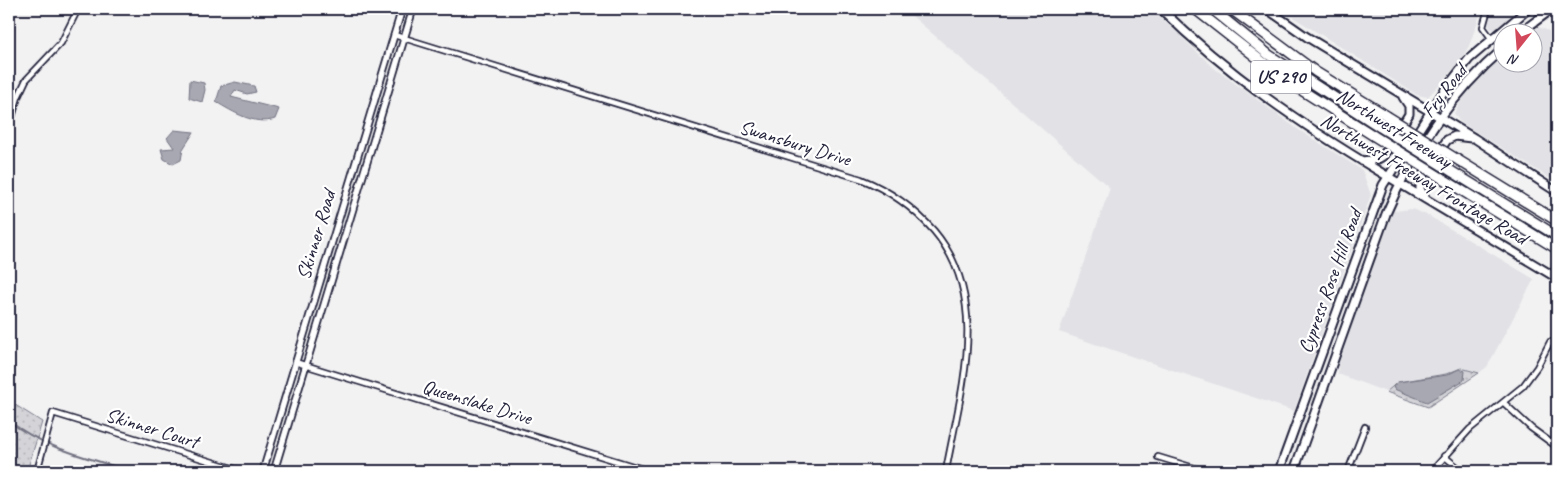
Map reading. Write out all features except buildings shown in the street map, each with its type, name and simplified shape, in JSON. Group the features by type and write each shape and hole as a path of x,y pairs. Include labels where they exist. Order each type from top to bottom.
{"highway":[{"name":"Northwest Freeway","path":"1195,9 1287,81 1557,249"},
{"path":"1212,9 1284,65 1380,127 1557,236"},
{"name":"Northwest Freeway","path":"1231,9 1316,72 1557,221"}],"main road":[{"name":"Northwest Freeway Frontage Road","path":"1161,9 1239,79 1309,128 1398,184 1557,278"},
{"path":"1267,9 1307,37 1474,138 1557,192"},
{"name":"Fry Road","path":"1431,112 1444,90 1469,59 1491,38 1528,9"},
{"path":"1534,22 1552,9"},
{"path":"1491,38 1494,56"},
{"name":"Fry Road","path":"1398,184 1454,98 1494,56"},
{"path":"1362,161 1378,159 1383,156 1409,114 1409,106 1402,96"},
{"name":"Cypress Rose Hill Road","path":"1279,471 1375,204 1388,177 1431,112"},
{"path":"1426,200 1420,189 1420,179 1447,140 1455,136 1474,138"},
{"name":"Cypress Rose Hill Road","path":"1294,471 1398,184"},
{"path":"1348,279 1361,284"},
{"path":"1307,394 1320,399"}],"street":[{"path":"9,127 18,97 26,80 61,43 78,9"},
{"name":"Skinner Road","path":"263,471 402,9"},
{"name":"Skinner Road","path":"274,471 304,365 413,9"},
{"path":"1488,9 1482,27 1491,38"},
{"name":"Swansbury Drive","path":"394,35 861,179 888,191 908,205 923,218 947,248 963,282 967,304 967,350 946,471"},
{"path":"362,140 372,143"},
{"path":"1432,471 1470,429 1504,403 1531,376 1550,342 1557,348"},
{"name":"Queenslake Drive","path":"295,362 649,471"},
{"path":"1504,403 1531,428 1557,447"},
{"name":"Skinner Court","path":"37,471 53,413 242,471"},
{"path":"1348,471 1365,427"},
{"path":"1158,456 1204,471"},
{"path":"1444,456 1462,471"}],"shaded area":[{"path":"904,9 1152,9 1214,68 1299,130 1362,170 1371,195 1294,411 1059,332 1110,188"},
{"path":"1280,9 1482,9 1469,46 1459,63 1428,97 1417,95"},
{"path":"1493,9 1523,9 1506,22 1494,22 1494,30 1491,29 1488,24"},
{"path":"1544,29 1552,32 1557,38 1557,183 1459,121 1454,113 1471,86 1494,64 1494,72 1544,72"},
{"path":"190,80 204,83 205,90 202,102 189,98"},
{"path":"235,82 254,86 256,92 247,94 235,90 231,97 279,109 275,119 260,121 244,117 216,102 221,86"},
{"path":"174,130 194,132 183,149 181,160 173,164 164,159 161,149 174,148 167,138"},
{"path":"1412,209 1429,216 1534,279 1487,367 1479,373 1461,368 1446,374 1398,382 1386,392 1338,374 1338,365 1387,222 1393,211"},
{"path":"1461,368 1479,373 1428,407 1386,392 1398,382 1446,374"},
{"path":"1459,369 1465,371 1464,380 1427,402 1394,389 1393,386 1398,382 1447,375"},
{"path":"9,401 42,422 27,471 9,471"}],"waterway":[{"path":"9,421 51,445 130,471"}]}
